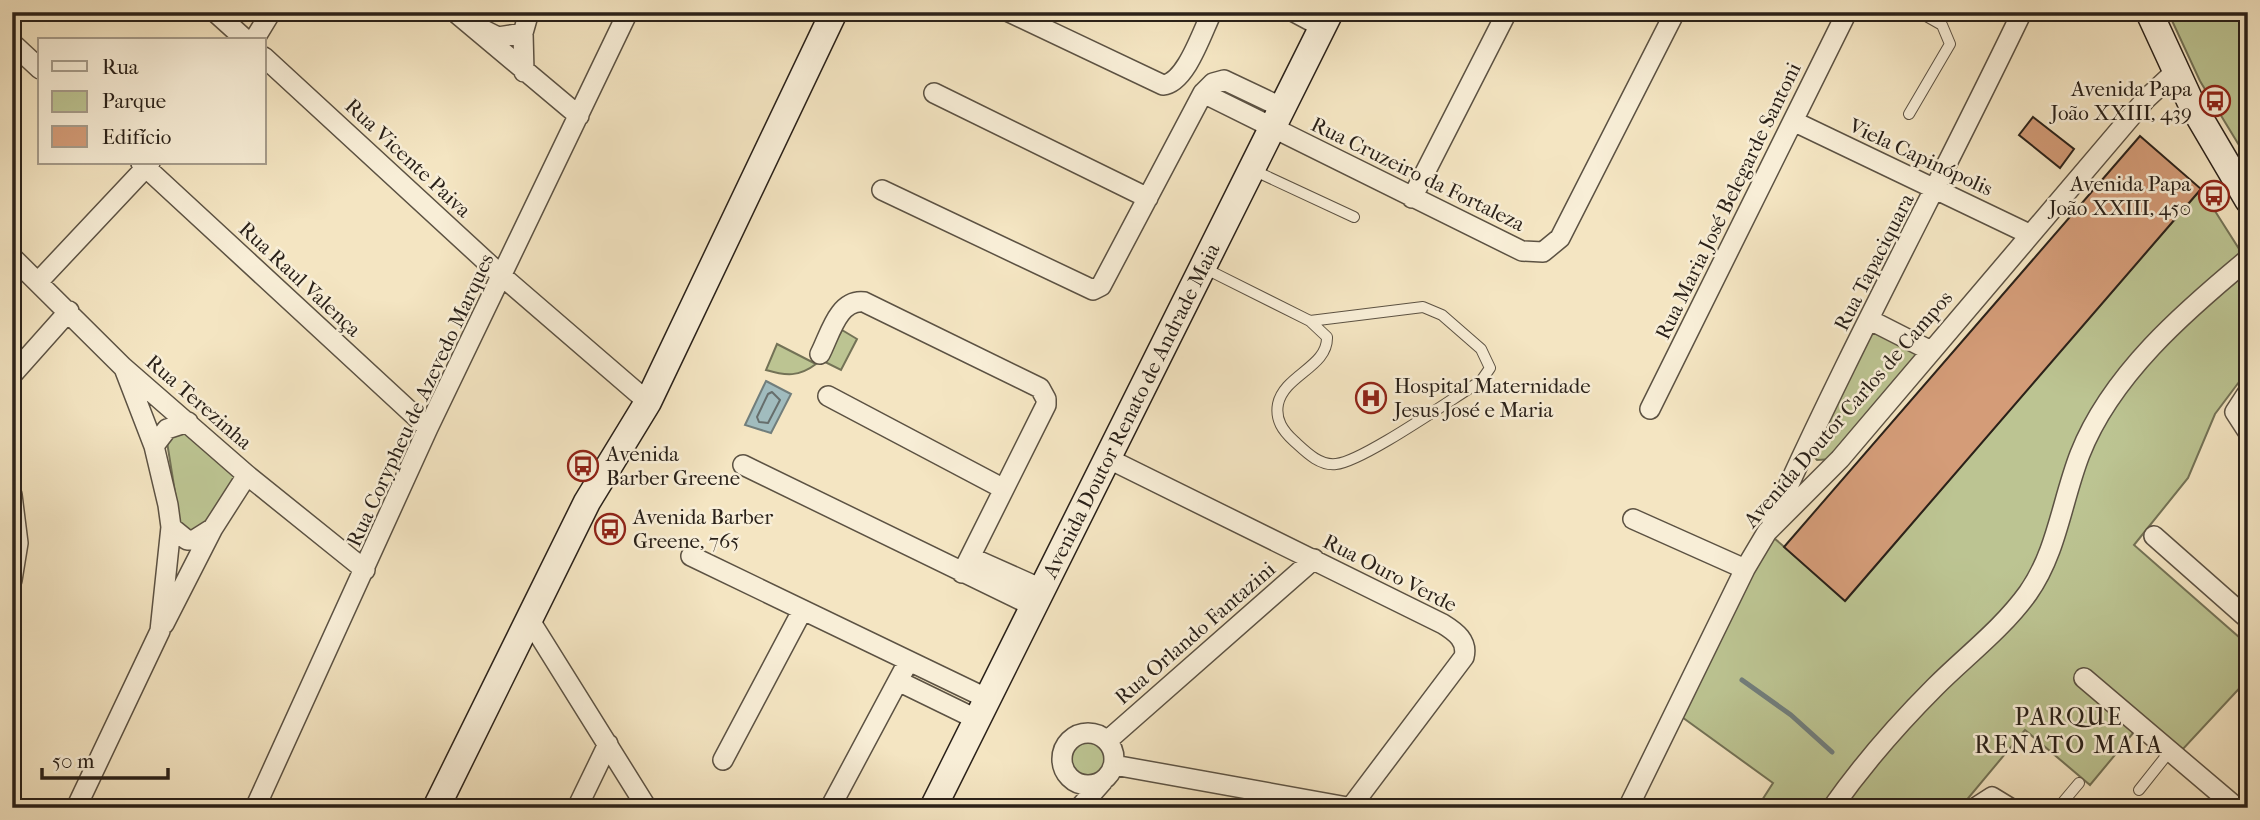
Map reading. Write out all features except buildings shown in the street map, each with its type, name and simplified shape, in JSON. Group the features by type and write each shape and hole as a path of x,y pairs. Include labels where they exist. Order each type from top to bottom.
{"street":[{"path":"215,12 244,38"},
{"path":"255,38 271,12"},
{"path":"524,72 523,33 529,12"},
{"name":"Rua Corypheu de Azevedo Marques","path":"255,808 428,428 503,277 628,12"},
{"path":"436,808 587,502 648,402 834,12"},
{"path":"1009,12 1163,85 1170,85 1182,74 1212,12"},
{"path":"1294,12 1326,19"},
{"path":"1412,198 1507,12"},
{"name":"Rua Cruzeiro da Fortaleza","path":"1148,198 1203,93 1213,82 1224,80 1279,118 1412,198 1522,251 1543,251 1560,238 1675,12"},
{"name":"Rua Maria José Belegarde Santoni","path":"1650,409 1847,12"},
{"name":"Rua Tapaciquara","path":"1767,532 1805,445 1937,188 2022,12"},
{"path":"2149,12 2174,80 2248,200"},
{"path":"459,16 498,37 523,33"},
{"path":"459,16 579,116"},
{"name":"Avenida Doutor Renato de Andrade Maia","path":"933,808 1110,458 1326,19"},
{"path":"12,44 38,67"},
{"name":"Rua Vicente Paiva","path":"266,59 503,277 648,402"},
{"name":"Avenida Doutor Carlos de Campos","path":"1628,808 1745,569 1767,532 1840,459 2029,234 2174,80"},
{"path":"883,190 1093,290 1101,286 1148,198 934,93"},
{"name":"Viela Capinópolis","path":"1793,121 2029,234"},
{"path":"39,281 146,164"},
{"name":"Rua Raul Valença","path":"146,164 428,428"},
{"name":"Rua Terezinha","path":"12,257 123,367 247,475 365,570"},
{"path":"1832,808 1870,756 1903,719 2029,592 2053,541 2080,454 2117,389 2148,352 2189,311 2248,259"},
{"path":"820,354 844,307 857,301 864,302 1040,388 1046,405 966,565"},
{"path":"12,375 69,311"},
{"path":"1870,320 1931,351"},
{"path":"123,367 154,446 171,527 160,631"},
{"path":"2248,392 2235,412 2248,432"},
{"path":"828,397 1004,489"},
{"path":"154,446 167,429 188,422"},
{"path":"1805,445 1817,463 1827,464 1840,459"},
{"name":"Rua Ouro Verde","path":"1110,458 1455,632 1466,649 1464,657 1352,808"},
{"path":"743,465 1039,598"},
{"path":"76,808 160,631 213,528 247,475"},
{"path":"12,495 18,543 12,580"},
{"path":"1633,519 1745,569"},
{"path":"171,527 187,540 194,540 213,528"},
{"path":"2154,536 2248,619"},
{"path":"691,556 908,662 981,709"},
{"name":"Rua Orlando Fantazini","path":"1107,741 1314,559"},
{"path":"723,760 802,611"},
{"path":"529,620 647,808"},
{"path":"830,808 908,662"},
{"path":"2084,678 2237,808"},
{"path":"898,681 981,709"},
{"path":"1081,807 1109,773 1114,756 1107,741 1100,736 1084,734 1069,741 1062,756 1065,772 1087,786 1109,773 1352,808"},
{"path":"577,808 608,744"},
{"path":"1071,778 1081,807"},
{"path":"1975,808 1986,798 2004,803"}],"lane":[{"path":"1909,114 1950,44 1942,25 1919,12"},
{"path":"1253,170 1354,216"},
{"path":"1204,268 1310,321 1327,337 1323,354 1281,394 1278,419 1285,432 1318,460 1335,464 1366,452 1481,381 1490,368 1481,349 1441,315 1423,307 1310,321"},
{"path":"2139,790 2170,751"},
{"path":"2058,808 2078,783"}],"green space":[{"path":"2168,12 2248,12 2248,160 2200,81"},
{"path":"2201,189 2248,263 2248,370 2215,414 2188,478 2134,545 2248,645 2248,679 2183,749 2088,681 2134,732 2090,785 2025,730 1960,808 1757,808 1773,783 1675,712 1767,532 1846,600"},
{"path":"1872,326 1919,351 1833,459 1817,460 1810,452"},
{"path":"842,330 857,339 841,370 825,362"},
{"path":"777,344 816,364 792,374 766,370"},
{"path":"184,429 236,478 197,536 181,530 167,442 172,431"},
{"path":"1088,736 1104,743 1111,759 1104,775 1088,782 1072,775 1065,759 1072,743"}],"water":[{"path":"766,381 791,394 771,433 745,425"}],"waterway":[{"path":"1742,680 1791,715 1832,752"}],"place":[{"name":"Avenida Papa João XXIII, 439","path":"2215,101"},
{"name":"Avenida Papa João XXIII, 450","path":"2214,196"},
{"name":"Hospital Maternidade Jesus José e Maria","path":"1371,398"},
{"name":"Avenida Barber Greene","path":"583,466"},
{"name":"Avenida Barber Greene, 765","path":"610,529"}],"district":[{"name":"PARQUE RENATO MAIA","path":"2069,731"}]}
